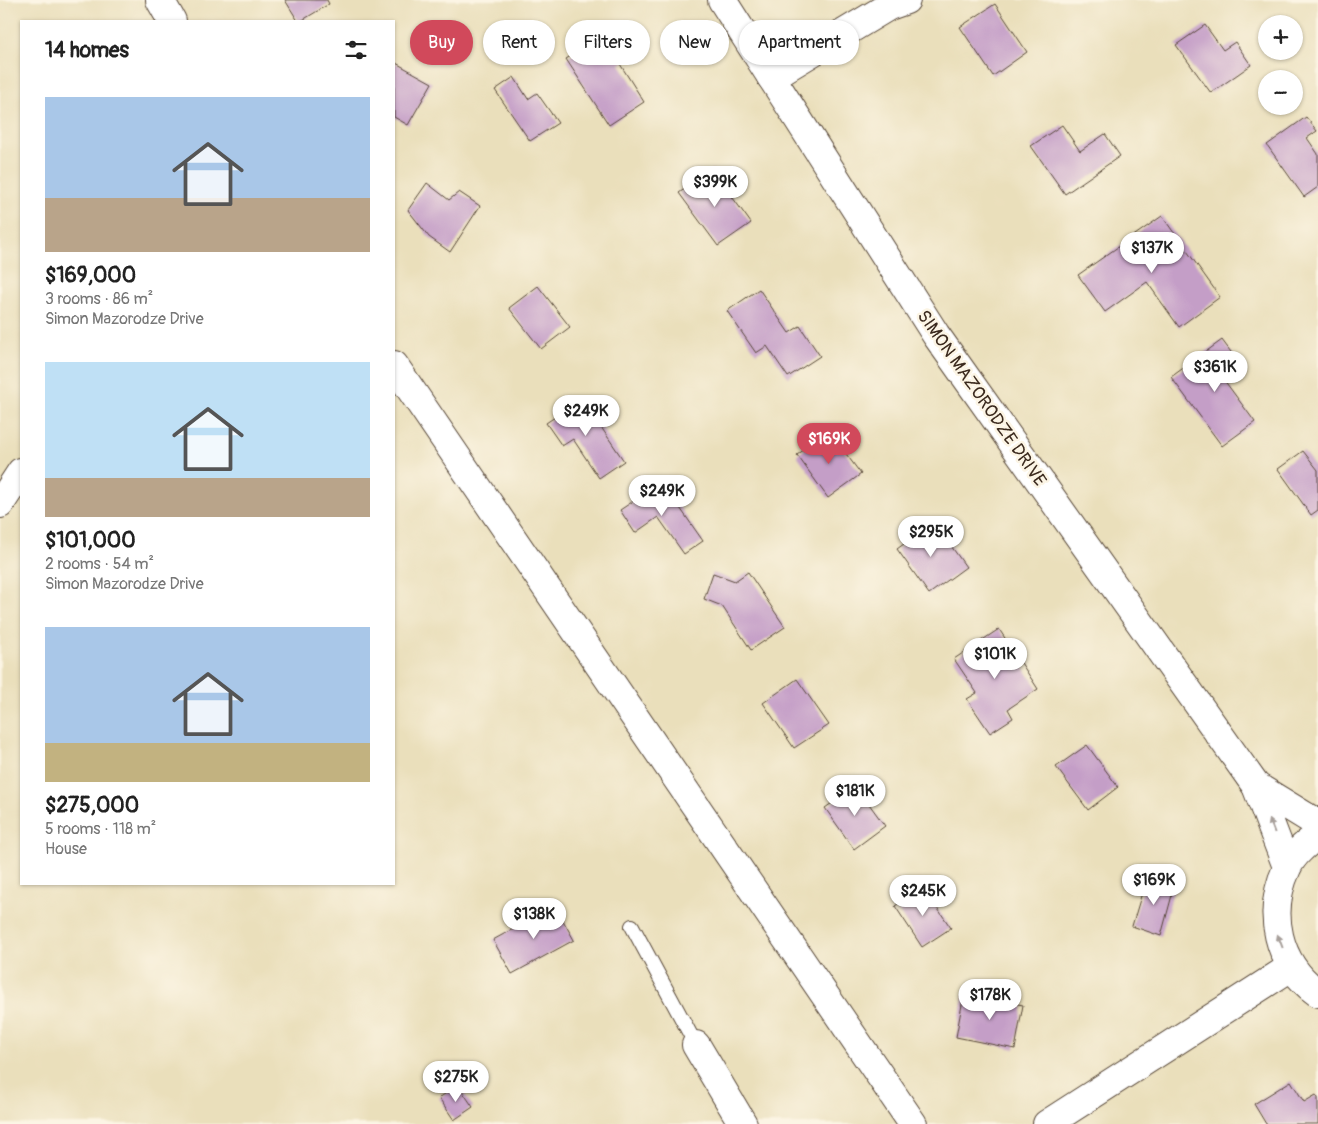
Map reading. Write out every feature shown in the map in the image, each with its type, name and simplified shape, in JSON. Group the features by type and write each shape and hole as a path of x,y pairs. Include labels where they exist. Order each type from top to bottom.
{"street":[{"path":"160,0 171,20"},
{"name":"SIMON MAZORODZE DRIVE","path":"722,0 936,336 1256,786 1287,867"},
{"path":"771,77 889,6 906,0"},
{"path":"395,366 913,1124"},
{"path":"0,504 20,474"},
{"name":"SIMON MAZORODZE DRIVE","path":"1256,786 1318,824"},
{"path":"1318,835 1304,845 1287,867 1276,900 1277,934 1291,967 1306,985 1318,994"},
{"path":"1046,1124 1291,967"},
{"path":"696,1045 743,1124"}],"lane":[{"path":"632,926 696,1045"}],"building":[{"path":"285,0 327,0 329,4 303,20 297,20"},
{"path":"995,4 1027,52 993,76 960,27"},
{"path":"1205,25 1223,50 1235,42 1251,65 1211,93 1176,45"},
{"path":"395,63 432,83 408,125 395,118"},
{"path":"570,65 621,65 644,102 609,125"},
{"path":"514,77 528,99 537,93 558,123 530,141 495,90"},
{"path":"1306,117 1317,131 1307,138 1318,154 1318,187 1304,197 1267,145"},
{"path":"1062,125 1080,151 1105,134 1120,156 1065,194 1031,146"},
{"path":"712,169 751,223 718,246 679,193"},
{"path":"427,183 449,200 459,192 480,206 450,252 429,237 408,210"},
{"path":"1162,216 1220,297 1179,327 1147,282 1105,312 1078,275"},
{"path":"538,286 570,327 541,349 509,308"},
{"path":"759,289 789,333 800,326 820,356 788,377 767,346 756,353 727,311"},
{"path":"1222,340 1242,367 1224,380 1255,422 1222,446 1171,377"},
{"path":"582,399 624,461 599,478 573,439 562,446 546,423"},
{"path":"829,431 861,474 828,498 797,455"},
{"path":"1303,451 1318,470 1318,510 1311,515 1278,469"},
{"path":"662,482 703,541 684,554 658,517 635,533 620,510"},
{"path":"934,522 966,567 929,594 897,549"},
{"path":"748,572 785,627 751,650 722,606 704,599 713,573 735,581"},
{"path":"999,629 1038,689 1008,709 1013,718 990,733 967,699 977,693 954,659"},
{"path":"797,679 829,725 794,748 763,703"},
{"path":"1087,745 1118,787 1088,810 1056,767"},
{"path":"856,786 885,826 854,849 825,808"},
{"path":"1147,876 1175,884 1161,936 1132,926"},
{"path":"923,887 951,928 922,947 895,906"},
{"path":"555,906 574,940 512,974 493,940"},
{"path":"964,994 1023,1005 1015,1049 956,1037"},
{"path":"1291,1081 1304,1102 1316,1095 1318,1098 1318,1124 1266,1124 1254,1104"},
{"path":"458,1085 473,1107 454,1120 439,1098"}]}
